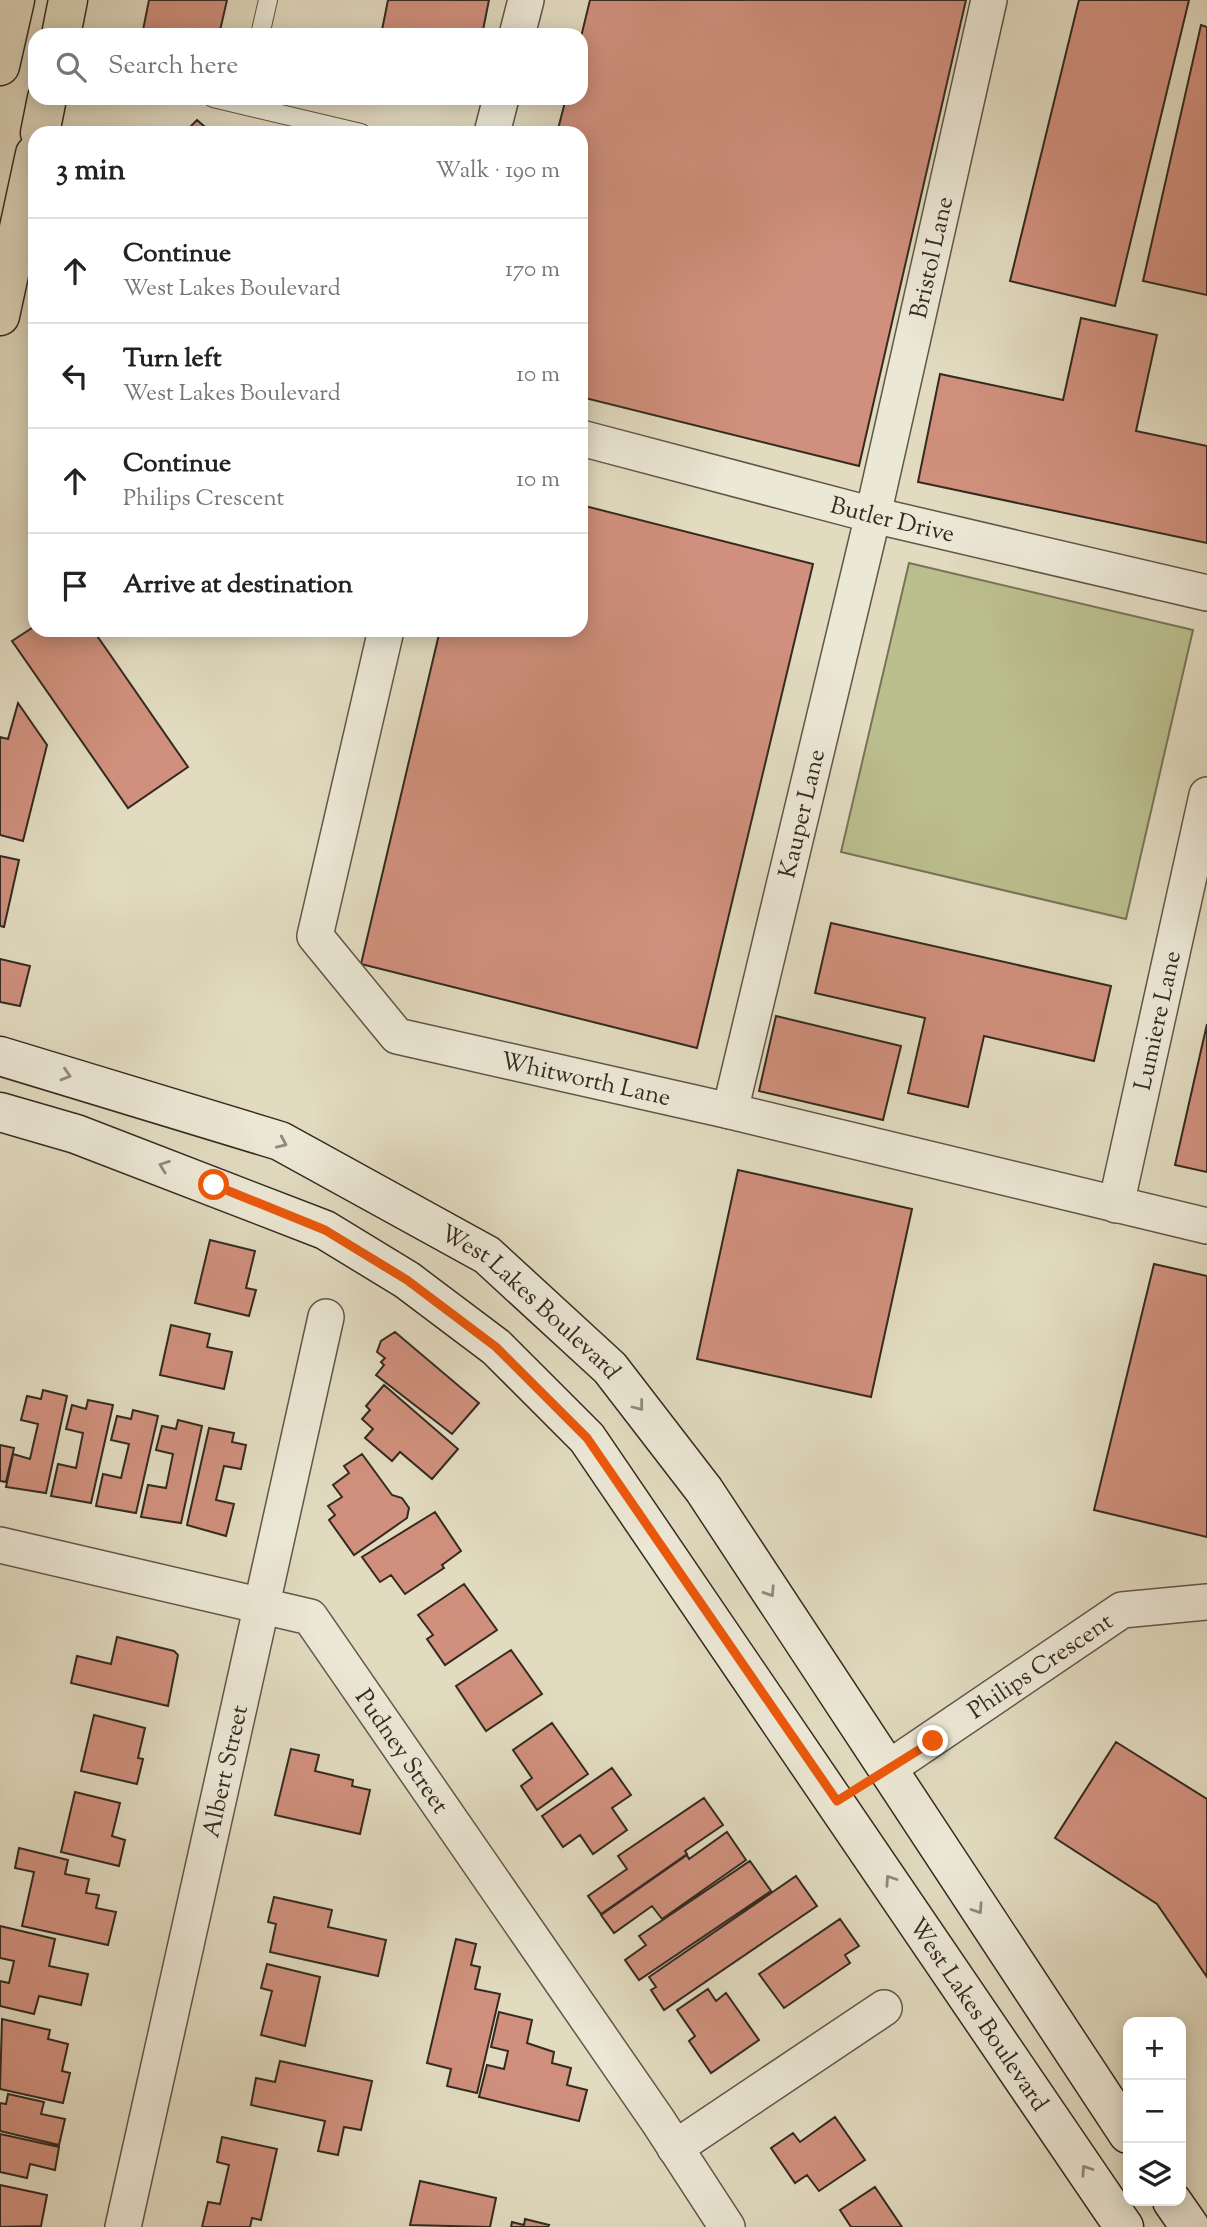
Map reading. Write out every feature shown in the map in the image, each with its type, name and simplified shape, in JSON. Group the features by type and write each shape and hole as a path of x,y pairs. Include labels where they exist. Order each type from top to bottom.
{"main road":[{"path":"0,66 15,0"},
{"path":"62,28 68,0"},
{"path":"41,126 46,105"},
{"path":"0,316 28,186"},
{"name":"West Lakes Boulevard","path":"0,1056 280,1141 487,1255 619,1379 704,1490 1123,2126"},
{"name":"West Lakes Boulevard","path":"0,1112 88,1139 325,1230 407,1280 496,1347 587,1438 837,1801 1124,2227"},
{"path":"837,1801 886,1770"},
{"path":"1175,2206 1190,2227"}],"street":[{"path":"519,28 526,0"},
{"name":"Bristol Lane","path":"873,515 989,0"},
{"path":"494,126 499,105"},
{"name":"Butler Drive","path":"588,440 873,515 1207,593"},
{"name":"Kauper Lane","path":"730,1111 873,515"},
{"name":"Whitworth Lane","path":"384,637 315,936 397,1036 730,1111 1207,1226"},
{"name":"Lumiere Lane","path":"1115,1205 1207,795"},
{"name":"Albert Street","path":"123,2227 264,1605 326,1317"},
{"name":"Pudney Street","path":"0,1545 310,1617 727,2227"},
{"name":"Philips Crescent","path":"886,1770 1122,1610 1207,1602"},
{"path":"675,2148 884,2008"}],"lane":[{"path":"262,28 268,0"},
{"path":"255,105 335,126"}],"green space":[{"path":"909,563 1193,630 1126,919 841,852"}],"building":[{"path":"149,0 227,0 221,28 143,28"},
{"path":"388,0 489,0 483,28 382,28"},
{"path":"590,0 966,0 859,466 588,399 588,126 559,126 564,105 588,105 588,28 583,28"},
{"path":"1079,0 1189,0 1115,306 1010,281"},
{"path":"1201,25 1207,27 1207,295 1143,281"},
{"path":"197,120 204,126 191,126"},
{"path":"1081,318 1157,335 1136,431 1207,446 1207,543 918,482 940,374 1063,400"},
{"path":"588,507 813,564 697,1048 361,964 438,637 588,637"},
{"path":"28,631 28,637 98,637 188,767 128,808 12,641"},
{"path":"18,703 47,745 23,841 0,835 0,737 8,739"},
{"path":"0,856 19,860 4,927 0,926"},
{"path":"831,923 1111,986 1094,1061 984,1036 968,1107 908,1093 925,1018 815,993"},
{"path":"0,959 30,966 20,1006 0,1002"},
{"path":"776,1016 901,1046 883,1120 759,1091"},
{"path":"1207,1024 1207,1172 1175,1165"},
{"path":"738,1170 912,1209 871,1397 697,1359"},
{"path":"210,1240 255,1251 246,1288 256,1290 249,1316 195,1303"},
{"path":"1154,1264 1207,1276 1207,1537 1094,1510"},
{"path":"171,1325 210,1334 207,1347 232,1352 224,1389 160,1375"},
{"path":"395,1332 479,1403 452,1434 376,1375 384,1365 381,1362 385,1358 377,1352 381,1341"},
{"path":"384,1385 458,1449 432,1479 400,1452 392,1461 365,1438 373,1429 362,1419 370,1410 366,1406"},
{"path":"43,1390 67,1396 46,1493 6,1487 13,1454 30,1459 38,1424 21,1420 27,1396 41,1399"},
{"path":"88,1400 113,1405 91,1503 51,1496 58,1464 76,1468 83,1433 66,1429 72,1405 86,1409"},
{"path":"133,1410 158,1416 136,1513 96,1506 103,1474 121,1478 129,1444 111,1440 117,1416 131,1419"},
{"path":"178,1420 202,1426 181,1523 141,1517 148,1485 166,1488 173,1454 156,1450 162,1426 176,1429"},
{"path":"209,1428 234,1433 232,1442 246,1445 241,1469 224,1466 216,1500 234,1504 226,1536 187,1525"},
{"path":"0,1445 14,1448 6,1482 0,1481"},
{"path":"362,1454 392,1495 402,1498 409,1508 407,1518 354,1555 329,1520 335,1515 328,1506 342,1497 333,1485 349,1473 344,1466"},
{"path":"435,1512 461,1551 442,1565 444,1568 405,1594 391,1575 380,1582 362,1557"},
{"path":"464,1584 497,1630 445,1665 427,1639 433,1635 418,1615"},
{"path":"117,1637 174,1651 178,1655 168,1706 71,1683 77,1656 111,1664"},
{"path":"511,1650 542,1694 486,1731 456,1686"},
{"path":"94,1715 145,1728 138,1758 143,1759 137,1784 81,1771"},
{"path":"552,1723 588,1774 537,1810 521,1786 532,1778 513,1750"},
{"path":"1116,1742 1207,1799 1207,1977 1157,1904 1055,1838"},
{"path":"291,1749 319,1755 315,1771 353,1780 352,1786 370,1790 360,1834 275,1815"},
{"path":"612,1768 631,1795 612,1808 627,1830 593,1854 580,1835 563,1847 542,1816"},
{"path":"75,1792 120,1803 112,1836 125,1840 119,1866 61,1852"},
{"path":"704,1798 723,1825 685,1851 687,1854 601,1914 588,1896 627,1869 618,1856"},
{"path":"727,1832 746,1860 662,1919 652,1906 614,1933 601,1915 687,1855 689,1859"},
{"path":"19,1848 68,1860 65,1874 89,1879 86,1893 99,1895 96,1908 116,1912 108,1945 22,1926 34,1872 15,1868"},
{"path":"750,1861 771,1891 639,1980 625,1960 646,1945 639,1936"},
{"path":"796,1876 817,1906 664,2010 651,1990 656,1987 649,1977"},
{"path":"274,1897 332,1910 328,1927 386,1940 378,1976 270,1952 276,1924 268,1922"},
{"path":"840,1919 859,1946 845,1955 850,1963 784,2008 759,1974"},
{"path":"0,1926 55,1939 49,1966 88,1974 81,2005 39,1996 34,2014 0,2006 0,1981 9,1983 14,1961 0,1958"},
{"path":"456,1939 476,1944 471,1965 480,1967 475,1989 500,1994 477,2093 447,2086 451,2069 427,2063"},
{"path":"267,1964 320,1977 305,2046 261,2035 272,1991 261,1988"},
{"path":"708,1989 716,2001 726,1993 759,2040 711,2073 689,2041 695,2036 677,2010"},
{"path":"499,2012 532,2020 527,2043 554,2052 552,2063 571,2068 567,2085 587,2090 579,2121 479,2097 487,2065 504,2069 508,2051 491,2047"},
{"path":"2,2019 50,2030 48,2039 68,2044 62,2071 70,2073 63,2103 0,2089"},
{"path":"280,2061 372,2081 361,2130 344,2127 338,2155 318,2151 325,2121 251,2105 256,2078 275,2082"},
{"path":"8,2094 44,2102 41,2114 65,2119 59,2145 0,2131 0,2103 6,2104"},
{"path":"835,2117 865,2160 819,2191 807,2175 795,2183 771,2148 793,2133 800,2142"},
{"path":"0,2134 59,2147 55,2170 30,2164 27,2178 0,2172"},
{"path":"222,2137 277,2149 261,2220 252,2218 250,2227 202,2227 208,2202 220,2204 229,2165 217,2162"},
{"path":"420,2181 496,2198 490,2227 410,2225"},
{"path":"0,2185 47,2195 41,2226 0,2227"},
{"path":"875,2187 902,2227 851,2227 840,2210"},
{"path":"525,2219 549,2225 511,2227 512,2222 524,2225"}],"route":[{"path":"214,1185 325,1230 407,1280 496,1347 587,1438 685,1584 837,1801 933,1741"}]}
